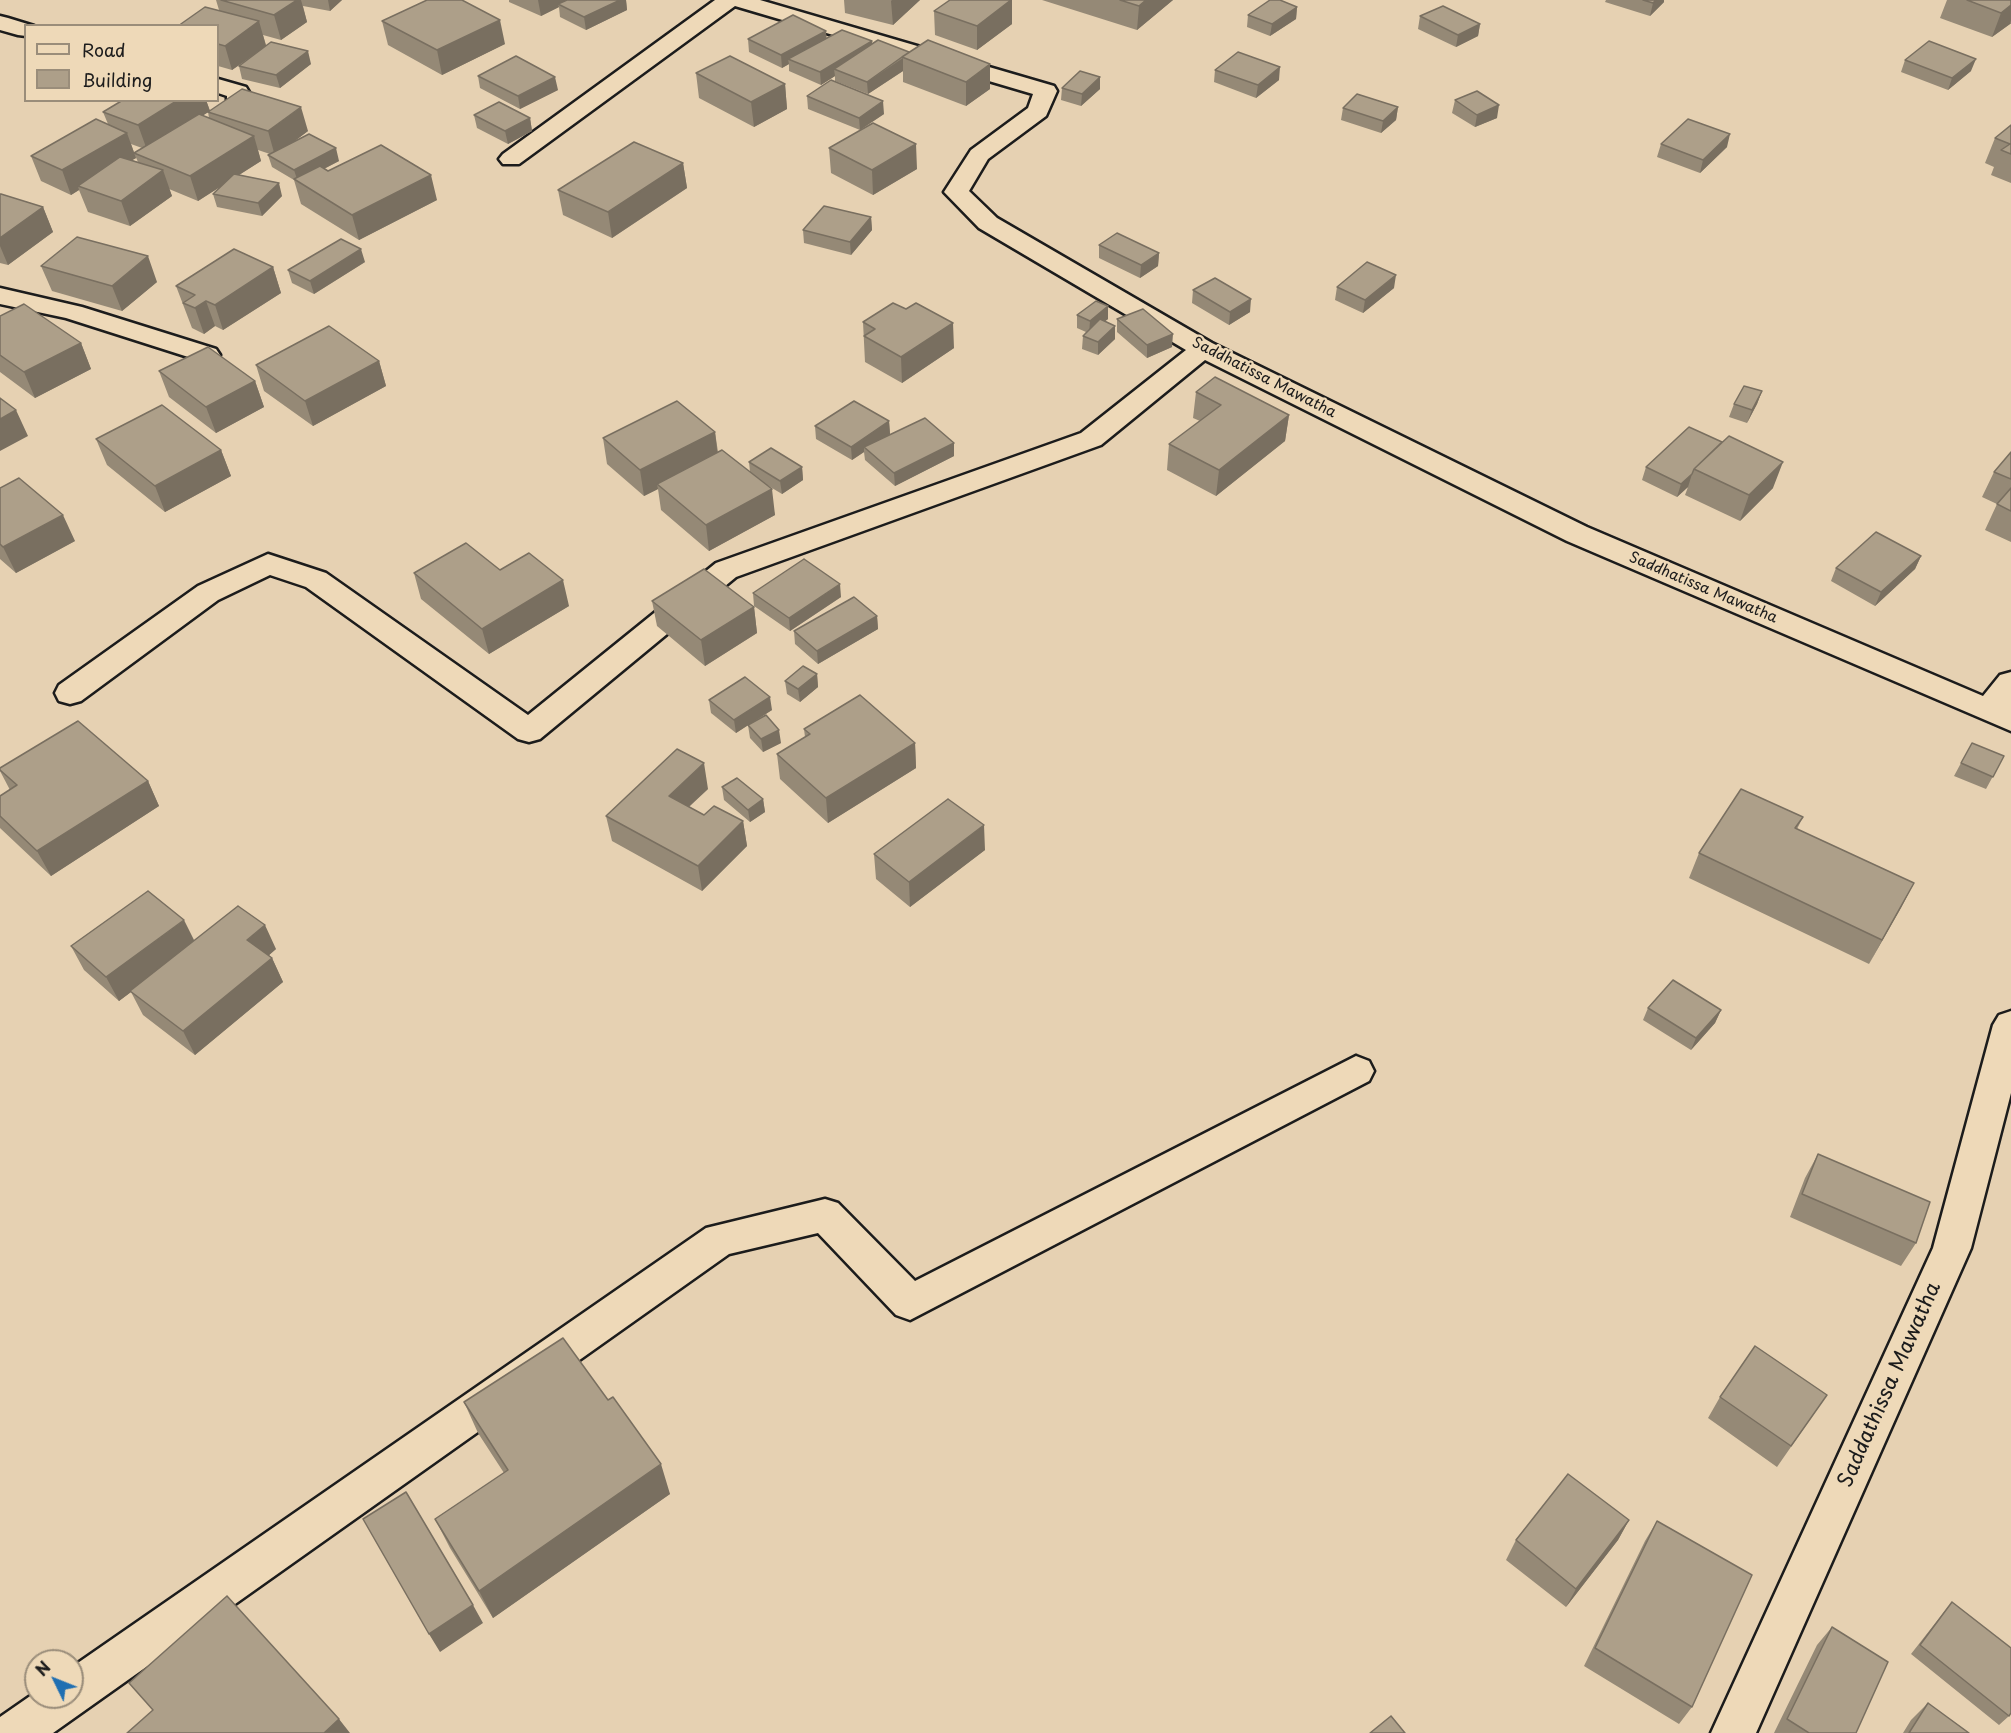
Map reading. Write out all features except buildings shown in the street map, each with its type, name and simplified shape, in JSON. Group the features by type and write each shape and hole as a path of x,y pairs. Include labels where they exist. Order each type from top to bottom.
{"street":[{"path":"511,159 729,0"},
{"name":"Saddhatissa Mawatha","path":"737,0 1046,91 1038,111 979,155 956,192 988,223 1203,349 1576,534 2000,715"},
{"path":"0,22 24,29"},
{"path":"199,137 238,113 238,92 219,86"},
{"path":"0,296 73,312 207,355"},
{"path":"70,693 208,593 268,564 316,580 529,731 726,570 1091,439 1203,349"},
{"path":"2000,715 2011,683"},
{"name":"Saddathissa Mawatha","path":"1733,1733 1952,1248 2011,1025"},
{"path":"84,1685 719,1240 825,1215 910,1303 1356,1071"},
{"path":"15,1733 50,1709"}]}
